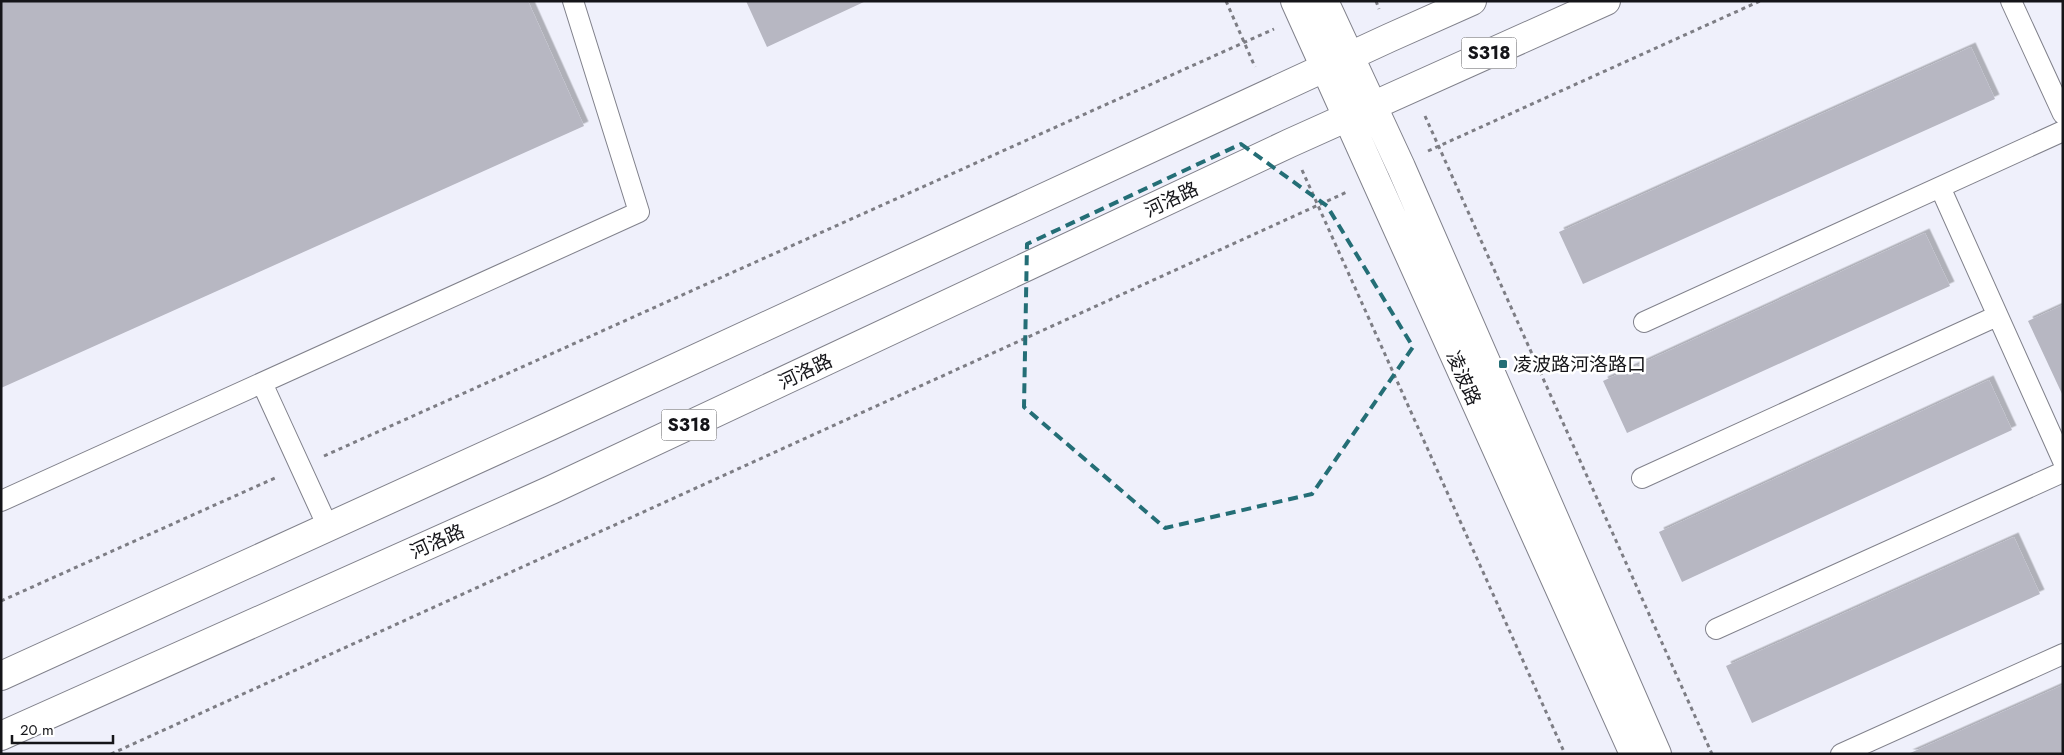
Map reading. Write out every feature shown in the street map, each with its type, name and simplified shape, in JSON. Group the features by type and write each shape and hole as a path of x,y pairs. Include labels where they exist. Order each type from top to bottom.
{"main road":[{"name":"凌波路","path":"1324,1 1401,167 1657,754"},
{"path":"1,676 1324,67 1472,1"},
{"name":"河洛路","path":"1,736 551,490 1290,143 1606,1"},
{"name":"凌波路","path":"1298,9 1634,754"}],"lane":[{"path":"1,501 639,212 573,1"},
{"path":"2011,1 2063,114"},
{"path":"1644,322 2063,132"},
{"path":"1940,188 2063,460"},
{"path":"1642,478 1997,316"},
{"path":"262,383 328,527"},
{"path":"1716,630 2063,472"},
{"path":"1841,754 2063,654"}],"path":[{"path":"1226,1 1267,94"},
{"path":"1376,1 1389,38"},
{"path":"1401,167 1438,146 1760,1"},
{"path":"1,601 1244,42 1298,9"},
{"path":"1412,87 1712,754"},
{"path":"1290,143 1566,754"},
{"path":"112,754 1375,179"}],"highlighted area":[{"path":"1241,144 1327,206 1413,347 1312,494 1165,528 1024,407 1027,244"}],"building":[{"path":"1,1 528,1 584,126 1,388"},
{"path":"746,1 866,1 767,47"},
{"path":"1971,47 1995,99 1583,284 1559,232"},
{"path":"1925,233 1950,286 1627,433 1603,381"},
{"path":"2063,305 2063,396 2028,321"},
{"path":"1989,380 2012,430 1682,582 1659,532"},
{"path":"2014,537 2040,594 1752,723 1726,666"},
{"path":"2063,685 2063,752 2058,754 1908,754"}],"place":[{"name":"凌波路河洛路口","path":"1503,364"}]}
